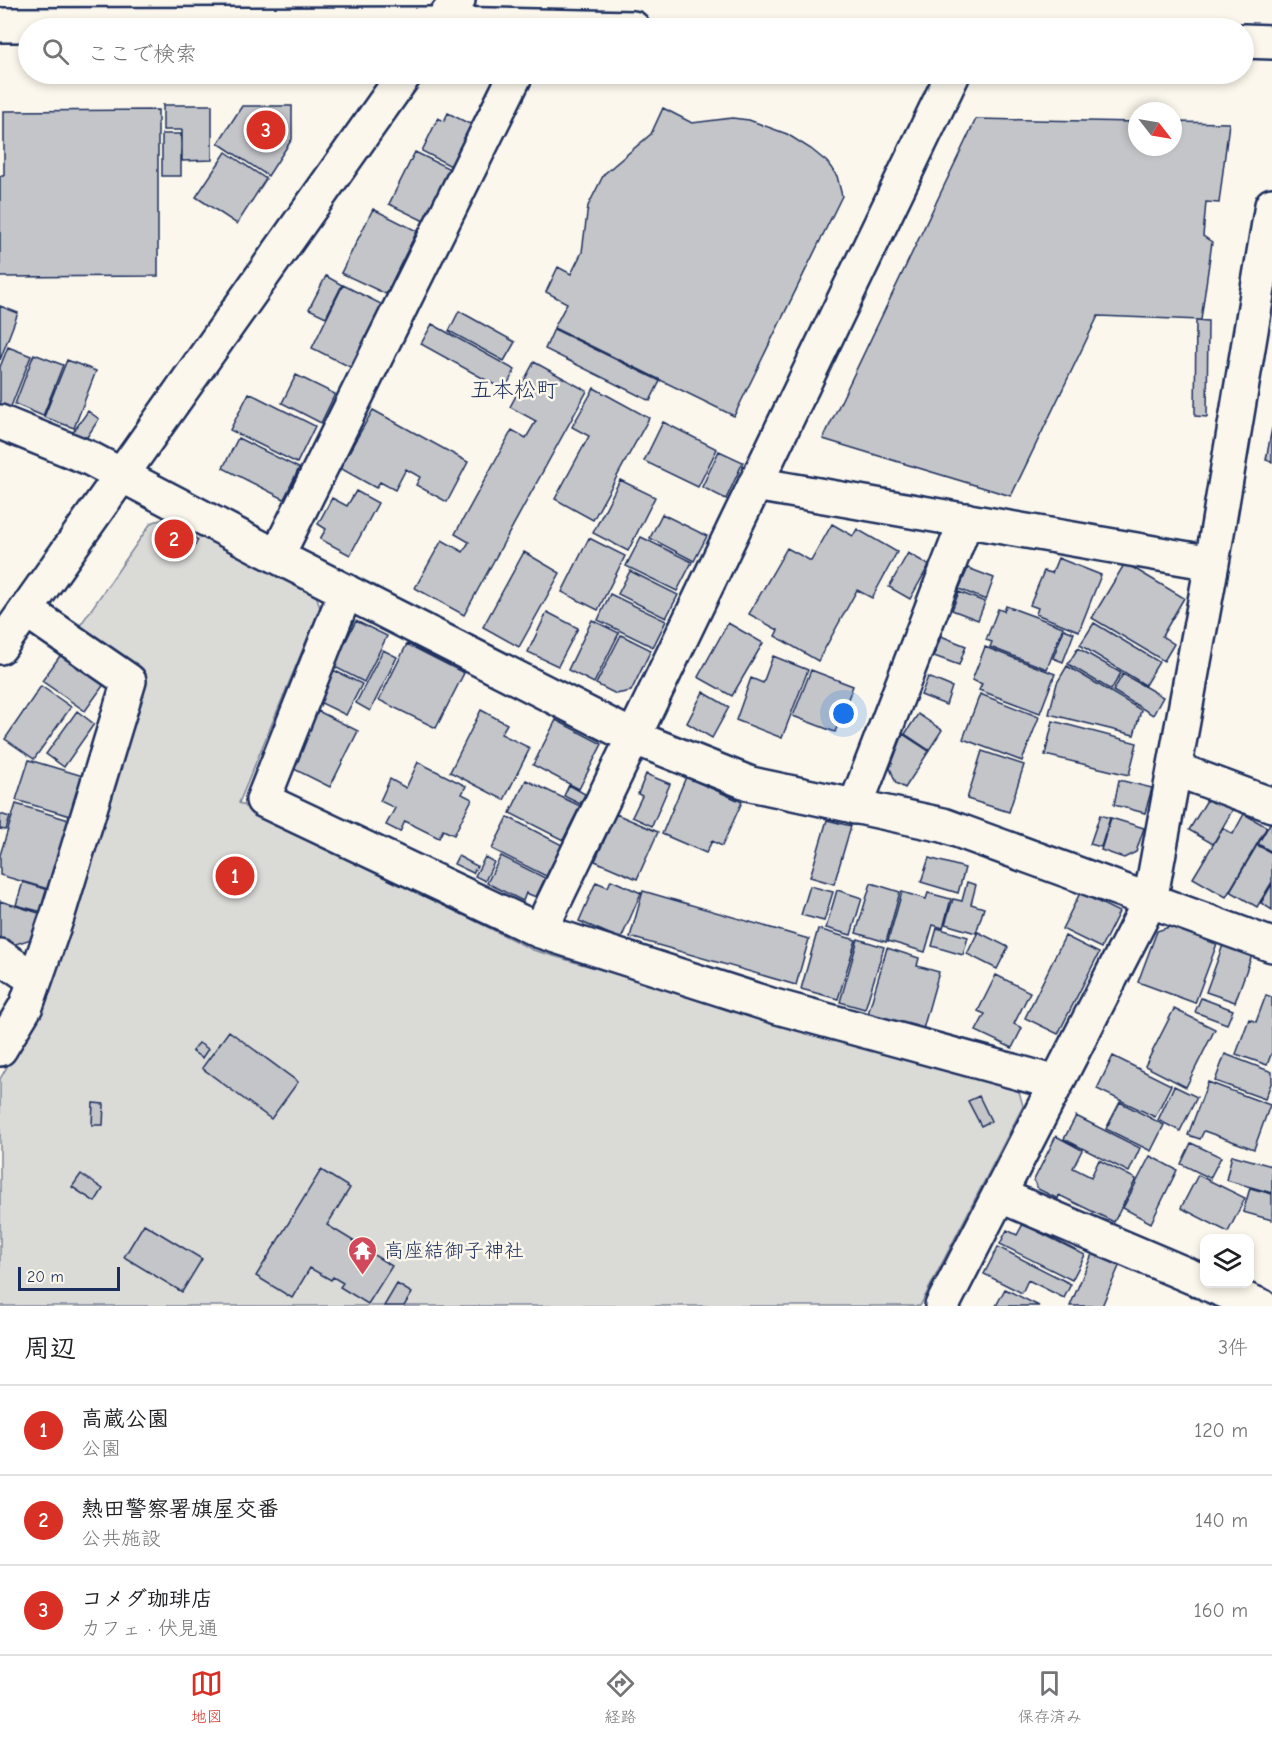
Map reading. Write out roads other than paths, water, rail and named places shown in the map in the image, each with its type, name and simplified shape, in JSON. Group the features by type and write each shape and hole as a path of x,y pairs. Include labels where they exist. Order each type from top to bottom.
{"main road":[{"path":"0,25 18,25"},
{"path":"1254,41 1272,42"},
{"path":"0,647 398,84"},
{"path":"277,556 511,84"},
{"path":"540,931 948,84"},
{"path":"942,1306 1150,901 1212,563 1272,205"},
{"path":"0,422 89,458 633,737 751,784 943,825 1272,945"},
{"path":"755,484 1212,563"},
{"path":"855,807 966,520"},
{"path":"346,591 263,800 540,931 774,1006 1057,1083"},
{"path":"0,1049 26,1006 58,914 129,681 26,610"},
{"path":"1175,769 1272,806"},
{"path":"0,956 34,979"},
{"path":"999,1195 1200,1280"},
{"path":"1218,1288 1261,1306"}],"place":[{"name":"コメダ珈琲店","path":"266,130"},
{"name":"熱田警察署旗屋交番","path":"174,539"},
{"name":"高蔵公園","path":"235,876"},
{"name":"高座結御子神社","path":"363,1276"}],"district":[{"name":"五本松町","path":"514,389"}]}
